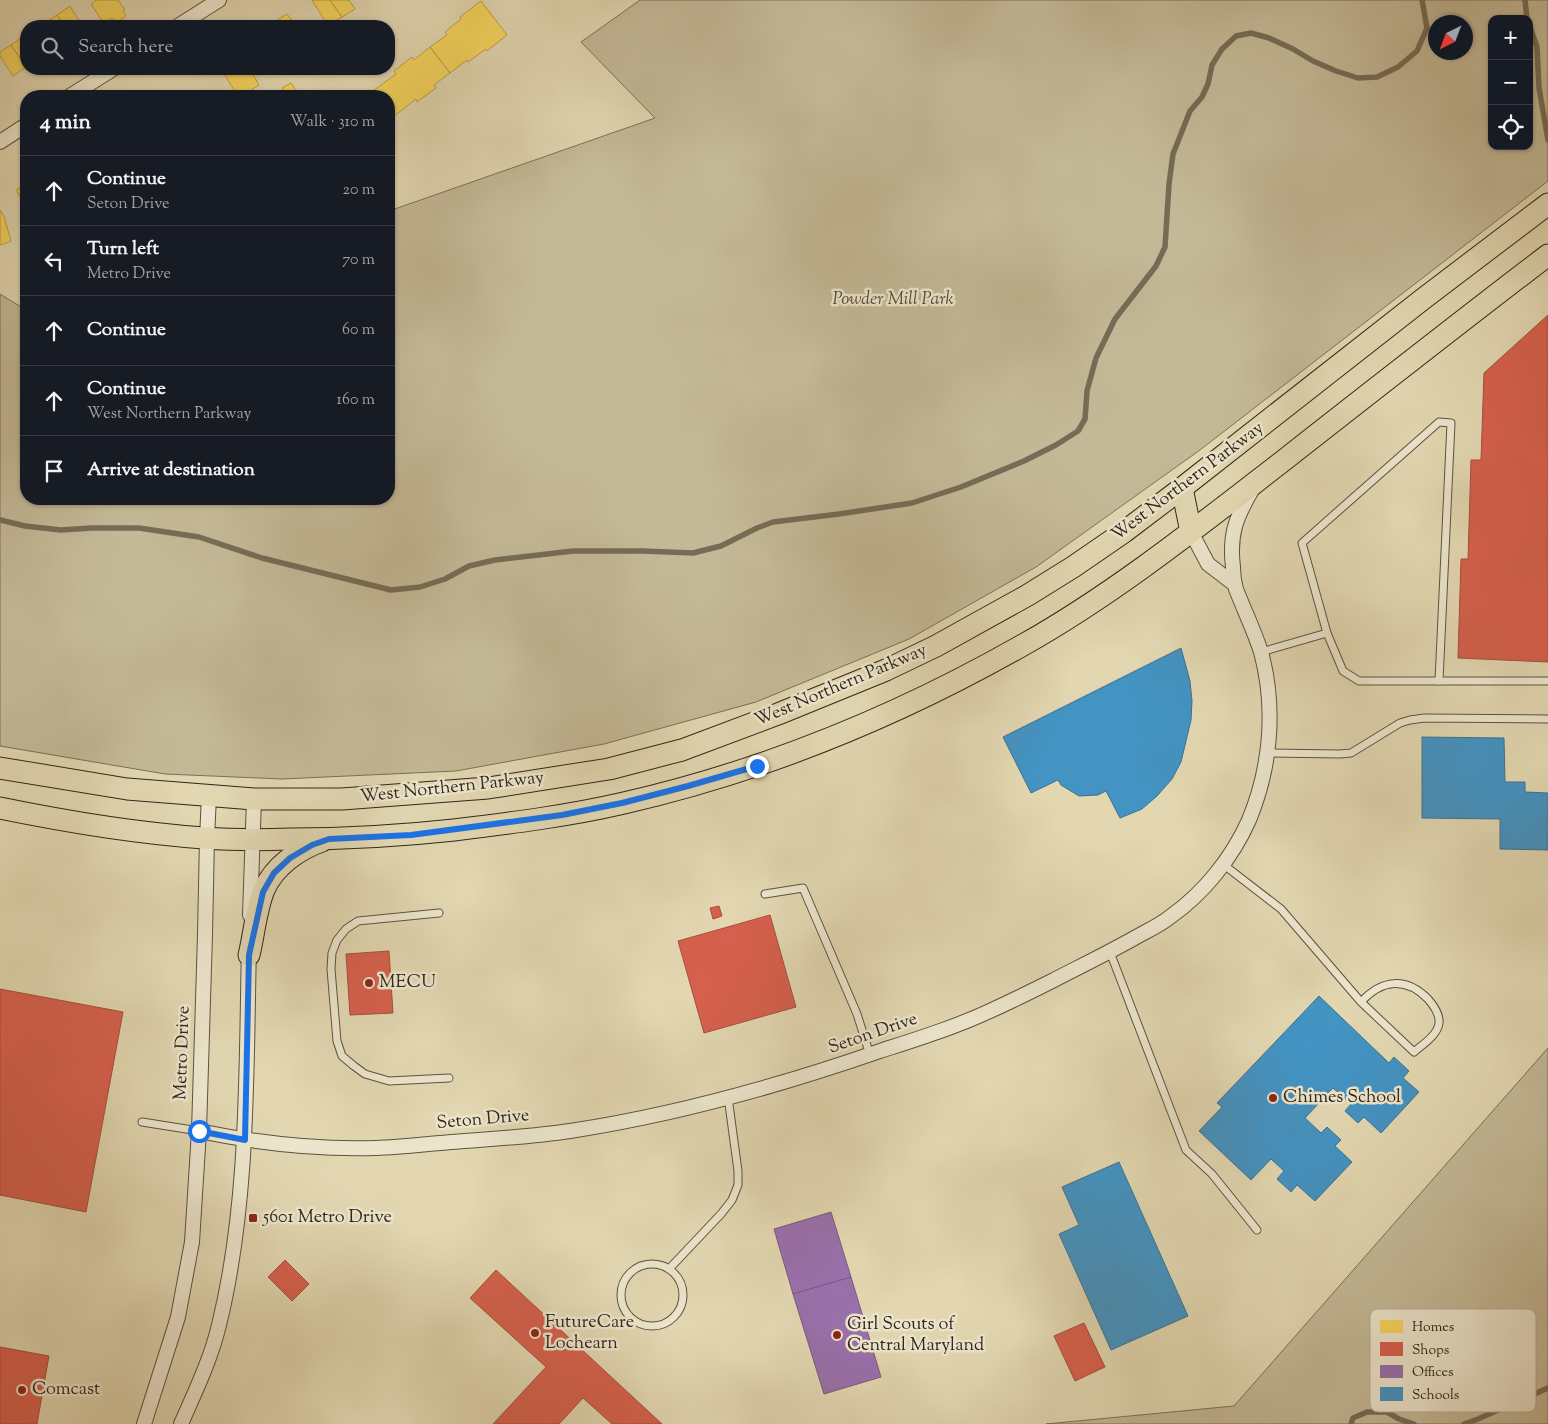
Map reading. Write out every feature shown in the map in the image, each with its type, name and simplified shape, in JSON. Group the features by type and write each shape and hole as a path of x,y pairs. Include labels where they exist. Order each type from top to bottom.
{"main road":[{"name":"West Northern Parkway","path":"0,768 128,789 254,799 342,799 488,788 609,768 682,750 831,694 936,646 1028,595 1073,567 1182,488 1423,299 1548,204"},
{"path":"0,808 122,830 206,838 252,840 329,839 411,835 562,815 632,801 757,766 891,714 1017,649 1097,598 1191,532 1548,255"},
{"path":"1182,488 1191,532"},
{"path":"249,955 263,892 268,882 290,858 312,845 329,839"}],"street":[{"path":"187,20 219,0"},
{"path":"80,90 103,75"},
{"path":"0,142 20,129"},
{"name":"Seton Drive","path":"199,1131 245,1140 307,1147 378,1148 509,1138 569,1131 636,1118 728,1097 817,1072 990,1012 1110,952 1169,918 1200,891 1224,865 1248,822 1268,752 1270,709 1267,684 1261,652 1234,584 1231,541 1242,506 1260,479"},
{"path":"1191,532 1208,564 1234,584"},
{"name":"Metro Drive","path":"144,1424 178,1317 192,1242 199,1131 206,935 206,838 209,796"},
{"path":"181,1424 204,1369 219,1326 233,1248 245,1140 254,799"}],"lane":[{"path":"1439,680 1451,423 1439,422 1302,543 1327,633 1343,671 1359,681 1548,681"},
{"path":"1261,652 1327,633"},
{"path":"1268,752 1351,753 1400,723 1424,718 1548,719"},
{"path":"1224,865 1281,909 1362,1002 1414,1052 1436,1032 1439,1024 1438,1014 1433,1004 1420,991 1408,986 1394,983 1380,986 1371,991 1362,1002"},
{"path":"765,894 803,888 857,1014 870,1054"},
{"path":"439,913 358,921 346,929 337,940 332,953 331,969 337,1041 342,1056 365,1074 389,1081 449,1078"},
{"path":"1110,952 1186,1150 1212,1174 1257,1230"},
{"path":"669,1269 721,1214 732,1200 738,1185 738,1171 728,1097"},
{"path":"142,1122 199,1131"},
{"path":"645,1264 657,1264 669,1269 678,1278 682,1286 682,1299 679,1310 668,1322 658,1325 643,1325 632,1319 625,1311 621,1301 621,1288 627,1276 636,1268 645,1264"}],"green space":[{"name":"Powder Mill Park","path":"640,0 1548,0 1548,181 1200,450 1036,567 909,639 756,702 604,744 456,771 282,779 165,774 0,746 0,294 20,306 20,505 395,505 395,209 655,118 581,42"},
{"path":"1548,1048 1548,1424 1046,1424 1234,1406"}],"building: Homes":[{"path":"96,0 118,0 125,10 123,11 126,16 120,20 114,20 112,18 101,20 91,4"},
{"path":"312,0 330,0 342,17 337,20 324,20"},
{"path":"330,0 349,0 355,9 342,17"},
{"path":"481,1 507,35 487,51 486,49 468,62 467,60 450,73 430,47 447,35 445,32 461,19 460,17"},
{"path":"70,6 79,20 60,20 57,15"},
{"path":"287,14 292,20 277,20"},
{"path":"57,15 60,20 49,20"},
{"path":"20,39 20,58 11,45"},
{"path":"11,45 20,58 20,71 13,76 0,56 0,52"},
{"path":"430,47 450,73 434,85 436,88 417,102 416,99 395,115 395,90 374,90 395,75 395,70 412,57 414,60"},
{"path":"225,75 253,75 259,85 251,90 234,90"},
{"path":"291,83 295,90 284,90 282,88"},
{"path":"20,188 20,196 16,190"},
{"path":"0,210 4,216 11,241 0,245"}],"building: Shops":[{"path":"1548,315 1548,662 1458,658 1461,559 1468,559 1471,460 1481,460 1484,373"},
{"path":"719,906 722,916 713,919 710,908"},
{"path":"770,915 796,1007 704,1033 678,941"},
{"name":"MECU","path":"389,951 393,1013 350,1015 346,954"},
{"path":"0,989 123,1012 86,1212 0,1195"},
{"path":"285,1260 309,1284 292,1301 268,1277"},
{"name":"FutureCare Lochearn","path":"496,1270 662,1424 612,1424 583,1398 559,1424 493,1424 546,1367 470,1298"},
{"path":"1084,1323 1105,1367 1075,1381 1054,1336"},
{"name":"Comcast","path":"0,1347 49,1356 37,1424 0,1424"}],"building: Offices":[{"name":"Girl Scouts of Central Maryland","path":"831,1212 851,1277 793,1294 774,1229"},
{"name":"Girl Scouts of Central Maryland","path":"851,1277 881,1377 824,1394 793,1294"}],"building: Schools":[{"path":"1181,648 1190,681 1191,720 1181,762 1172,779 1157,796 1142,809 1120,818 1106,791 1098,795 1079,796 1061,785 1058,780 1031,793 1003,737"},
{"path":"1422,737 1504,738 1505,782 1525,782 1525,792 1548,793 1548,850 1500,849 1500,819 1422,818"},
{"name":"Chimes School","path":"1319,996 1389,1063 1394,1057 1409,1071 1403,1078 1419,1092 1381,1133 1364,1117 1358,1123 1345,1111 1351,1104 1333,1088 1305,1118 1321,1133 1327,1127 1341,1140 1335,1146 1352,1162 1315,1201 1297,1185 1291,1192 1277,1179 1284,1171 1271,1159 1251,1180 1199,1131 1222,1107 1217,1103"},
{"path":"1119,1162 1188,1316 1111,1350 1059,1234 1079,1225 1062,1187"}],"waterway":[{"path":"0,520 25,526 61,530 139,528 199,537 262,558 391,590 420,587 445,579 469,566 495,560 573,551 693,553 721,546 773,522 912,503 961,487 1024,461 1056,445 1078,431 1085,419 1087,391 1096,358 1115,319 1156,266 1165,247 1173,154 1190,111 1202,97 1208,84 1212,65 1222,49 1236,36 1251,33 1269,38 1336,71 1358,78 1377,77 1398,67 1417,51 1427,28 1422,0"},
{"path":"1525,0 1527,15"},
{"path":"1533,36 1537,47 1539,88 1548,140"},
{"path":"1536,1393 1548,1388"},
{"path":"1351,1424 1353,1418 1367,1412 1387,1412 1399,1419 1414,1424"},
{"path":"1464,1424 1494,1412"}],"place":[{"name":"MECU","path":"369,983"},
{"name":"Chimes School","path":"1273,1098"},
{"name":"5601 Metro Drive","path":"253,1218"},
{"name":"FutureCare Lochearn","path":"535,1333"},
{"name":"Girl Scouts of Central Maryland","path":"837,1335"},
{"name":"Comcast","path":"22,1390"}],"route":[{"path":"199,1131 245,1140 249,955 263,892 274,873 299,852 329,839 411,835 562,815 622,803 757,766"}]}
